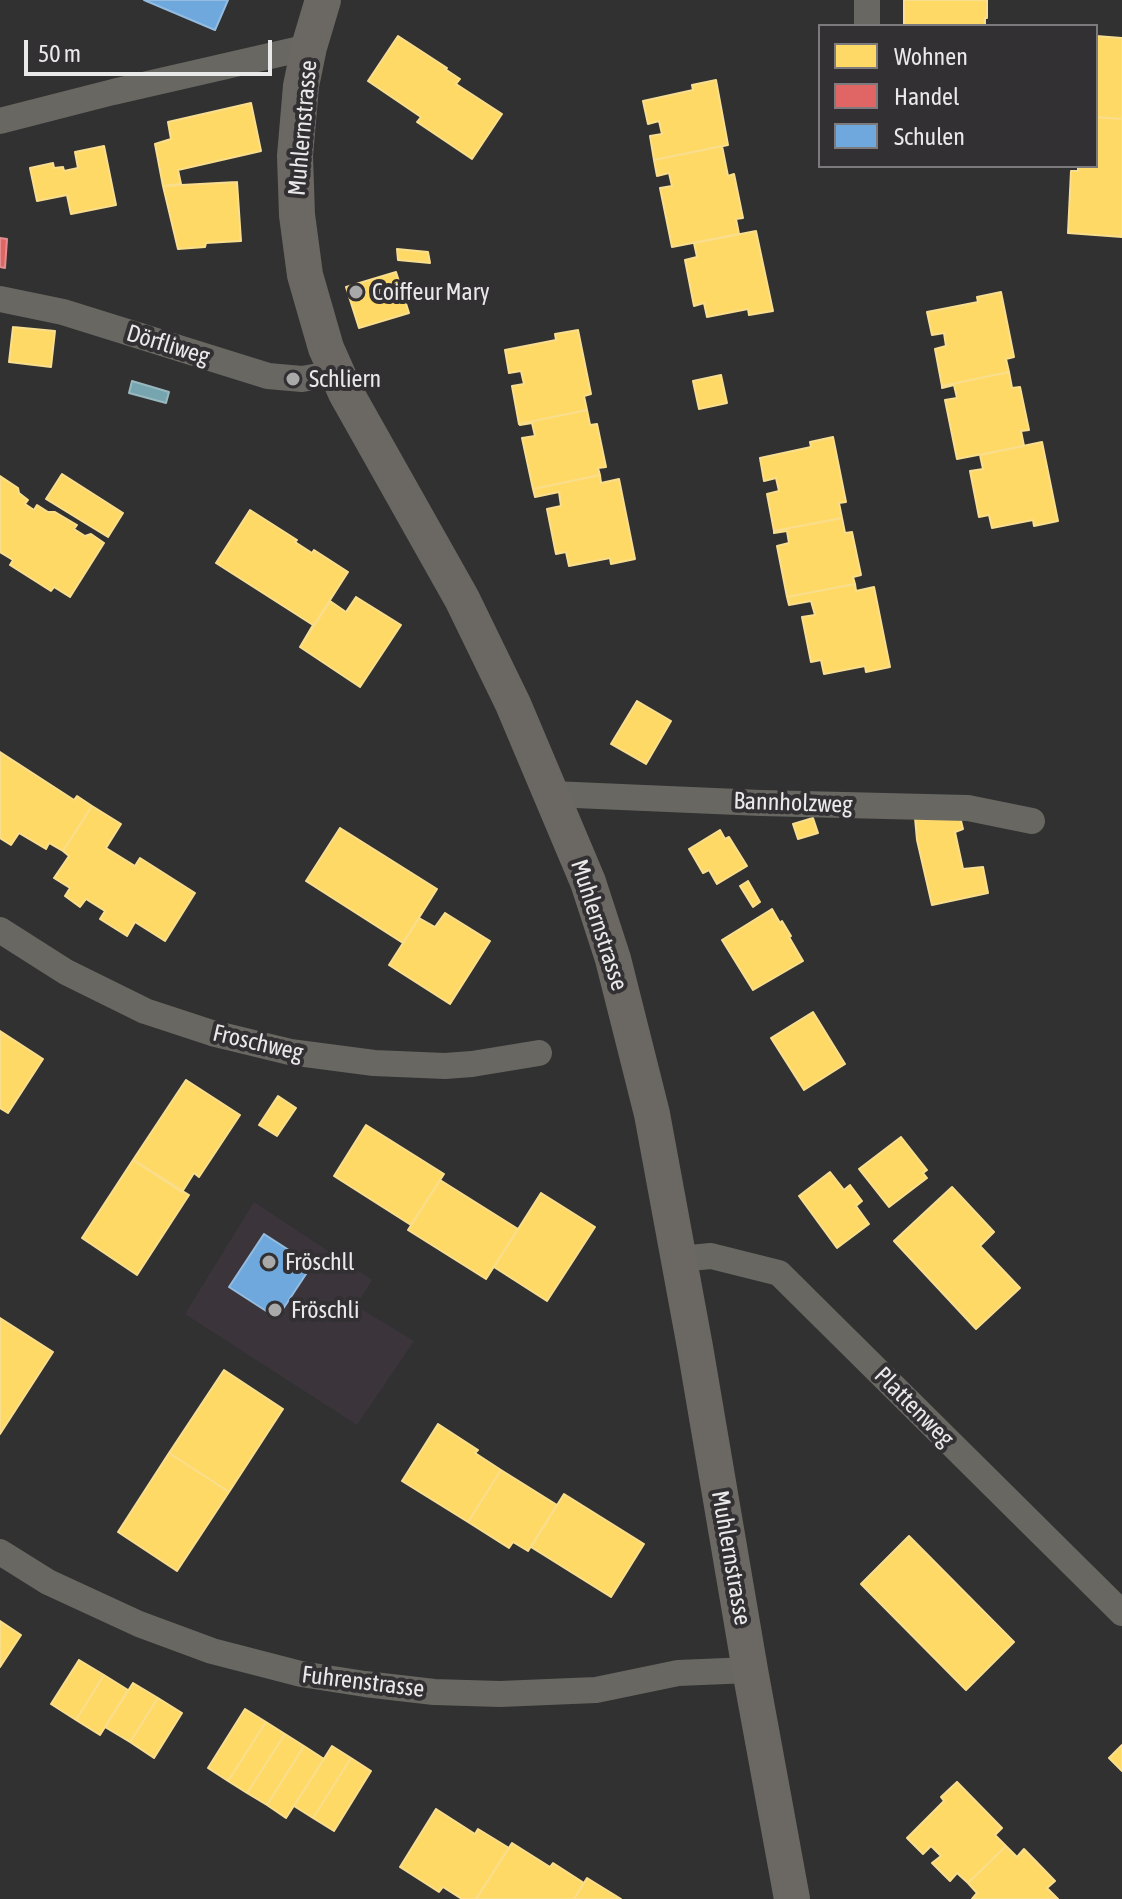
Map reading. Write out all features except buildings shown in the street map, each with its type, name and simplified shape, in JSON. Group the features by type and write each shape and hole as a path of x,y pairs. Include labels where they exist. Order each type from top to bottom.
{"street":[{"name":"Muhlernstrasse","path":"323,0 301,86 295,156 297,215 305,275 315,317 336,373 462,599 513,704 588,882 613,959 652,1114 792,1899"},
{"path":"867,0 867,24"},
{"path":"0,121 127,88 309,47"},
{"name":"Dörfliweg","path":"0,299 63,312 268,376 302,379 336,373"},
{"name":"Bannholzweg","path":"552,794 968,808 1032,821"},
{"name":"Froschweg","path":"0,930 66,972 145,1011 212,1033 290,1052 374,1063 445,1066 539,1053"},
{"name":"Plattenweg","path":"679,1259 711,1256 779,1273 1122,1613"},
{"name":"Fuhrenstrasse","path":"0,1552 48,1582 139,1624 212,1651 301,1674 434,1692 500,1694 596,1690 678,1673 750,1670"}],"shaded area":[{"name":"Fröschli","path":"254,1202 372,1280 356,1306 414,1341 357,1425 185,1314"}],"place":[{"name":"Coiffeur Mary","path":"356,292"},
{"name":"Schliern","path":"293,379"},
{"name":"Fröschll","path":"269,1262"},
{"name":"Fröschli","path":"275,1310"}]}
